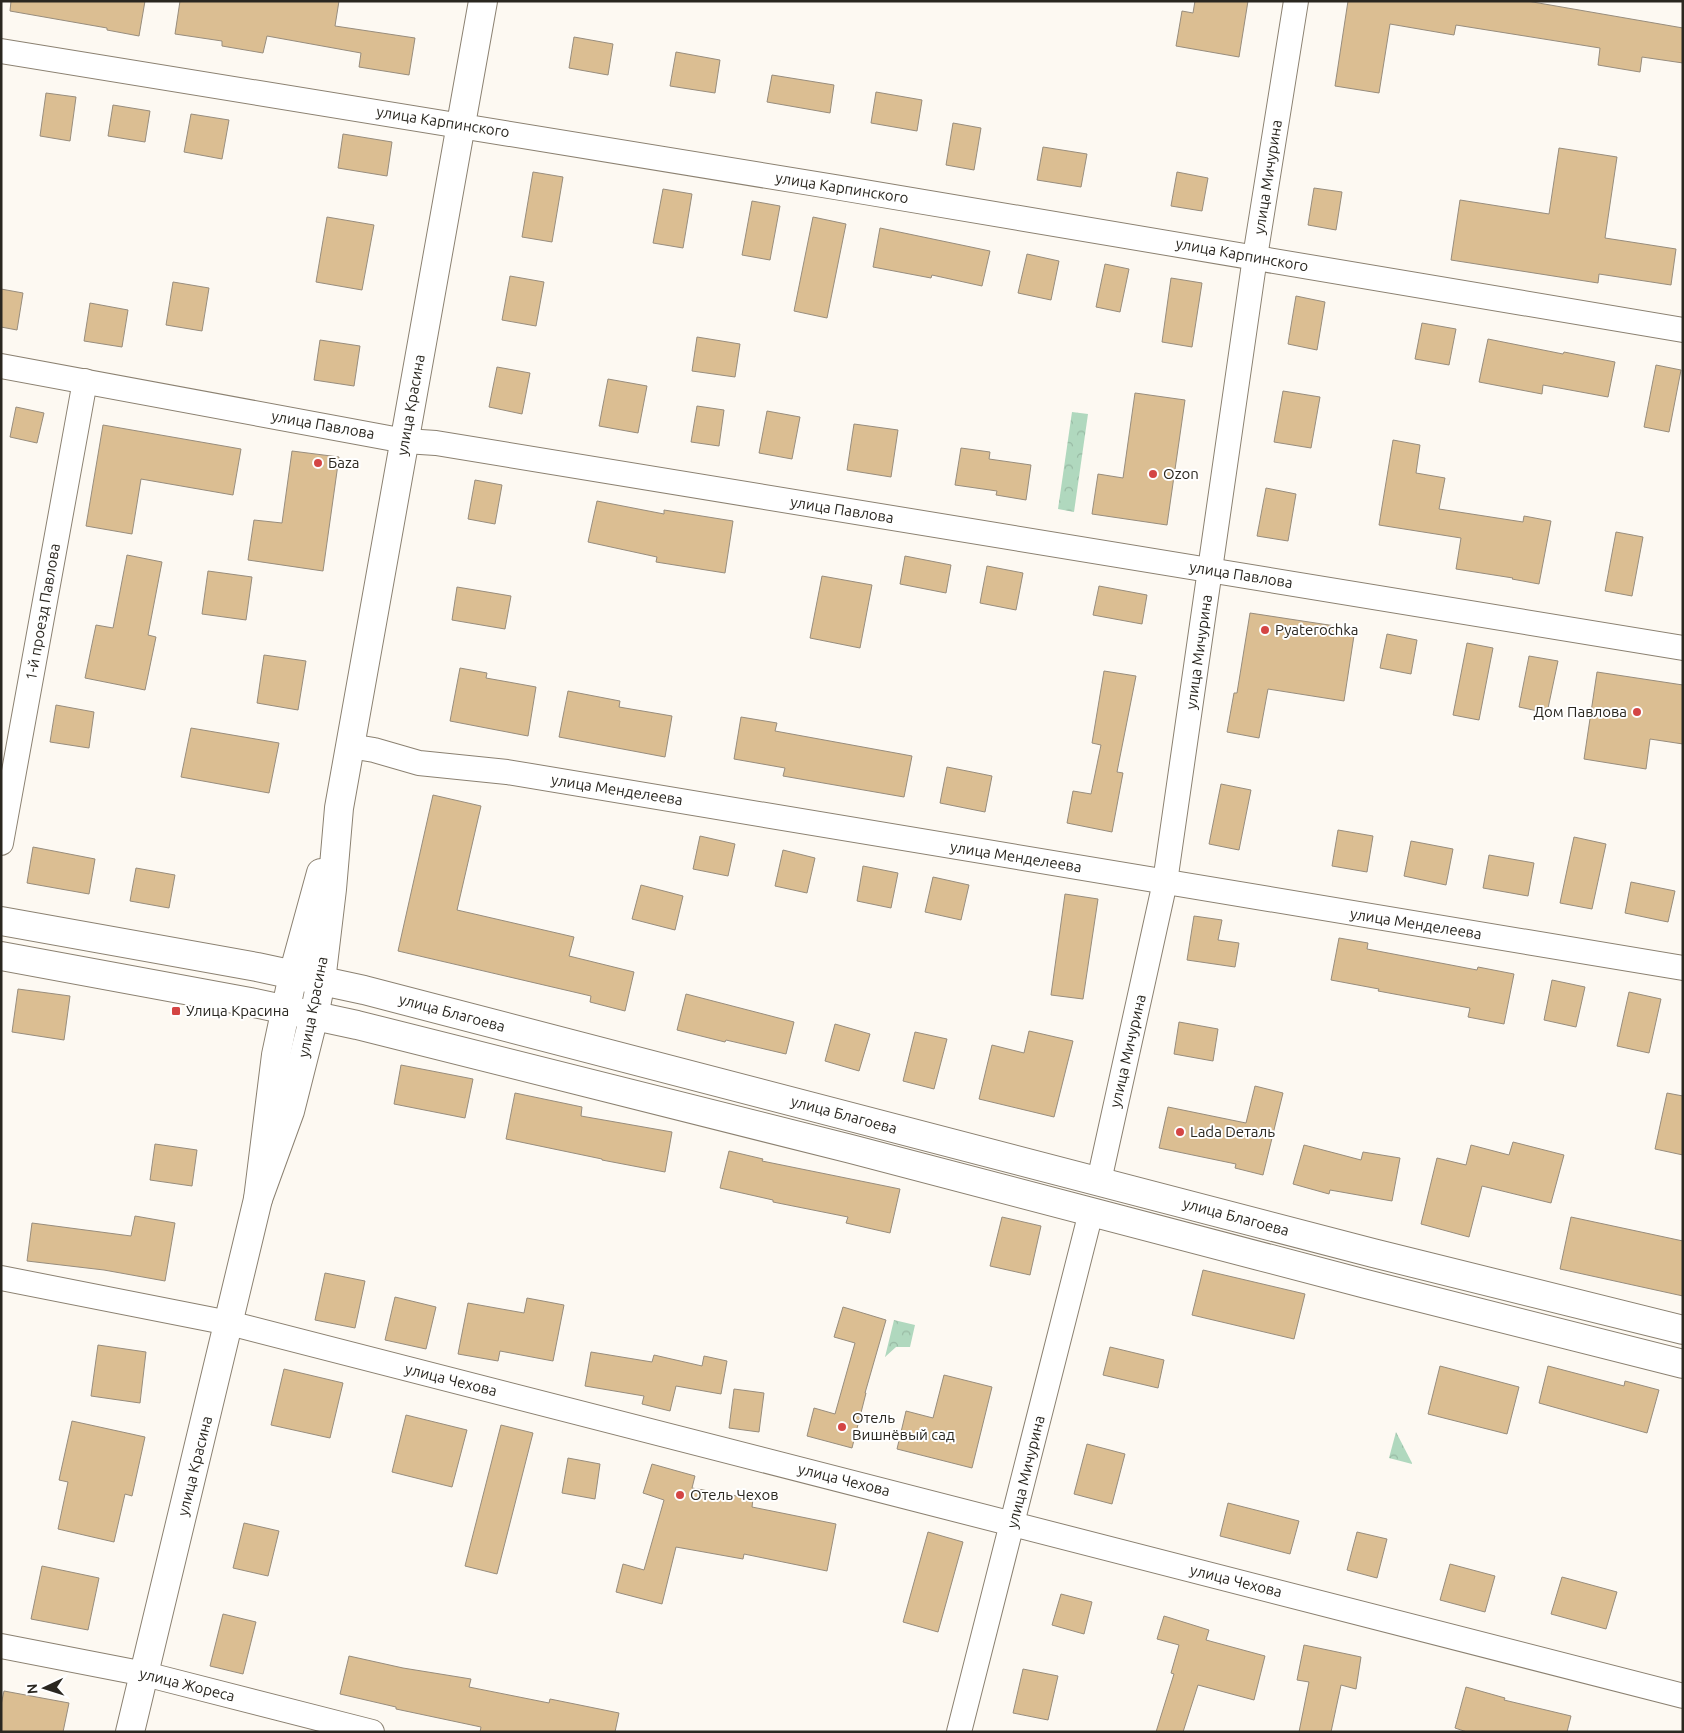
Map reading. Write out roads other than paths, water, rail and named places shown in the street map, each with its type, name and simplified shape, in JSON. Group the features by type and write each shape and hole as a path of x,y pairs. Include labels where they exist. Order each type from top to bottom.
{"main road":[{"name":"улица Красина","path":"258,1199 290,1111 321,981 339,808 483,1"},
{"name":"улица Красина","path":"130,1732 258,1199 276,1055 285,1009 339,808"},
{"name":"улица Благоева","path":"1,921 257,966 410,1001 1373,1253 1683,1330"},
{"name":"улица Благоева","path":"1,956 285,1009 403,1037 832,1144 1683,1364"},
{"path":"1056,1203 1073,1203 1084,1198 1092,1192 1099,1181"},
{"path":"1091,1212 1099,1200 1119,1191 1130,1190"}],"street":[{"name":"улица Мичурина","path":"1099,1181 1165,882 1255,257 1296,1"},
{"name":"улица Карпинского","path":"1,51 460,125 1683,330"},
{"name":"улица Павлова","path":"1,366 405,440 436,443 1683,648"},
{"name":"1-й проезд Павлова","path":"1,843 85,381"},
{"name":"улица Менделеева","path":"350,746 374,750 419,763 507,772 1683,968"},
{"name":"улица Мичурина","path":"959,1732 1091,1212"},
{"name":"улица Чехова","path":"1,1278 229,1323 1683,1696"},
{"name":"улица Жореса","path":"1,1646 144,1674 372,1732"}],"place":[{"name":"Баza","path":"318,463"},
{"name":"Ozon","path":"1153,474"},
{"name":"Pyaterochka","path":"1265,630"},
{"name":"Дом Павлова","path":"1637,712"},
{"name":"Улица Красина","path":"176,1011"},
{"name":"Lada Dеталь","path":"1180,1132"},
{"name":"Отель Вишнёвый сад","path":"842,1427"},
{"name":"Отель Чехов","path":"680,1495"}]}
